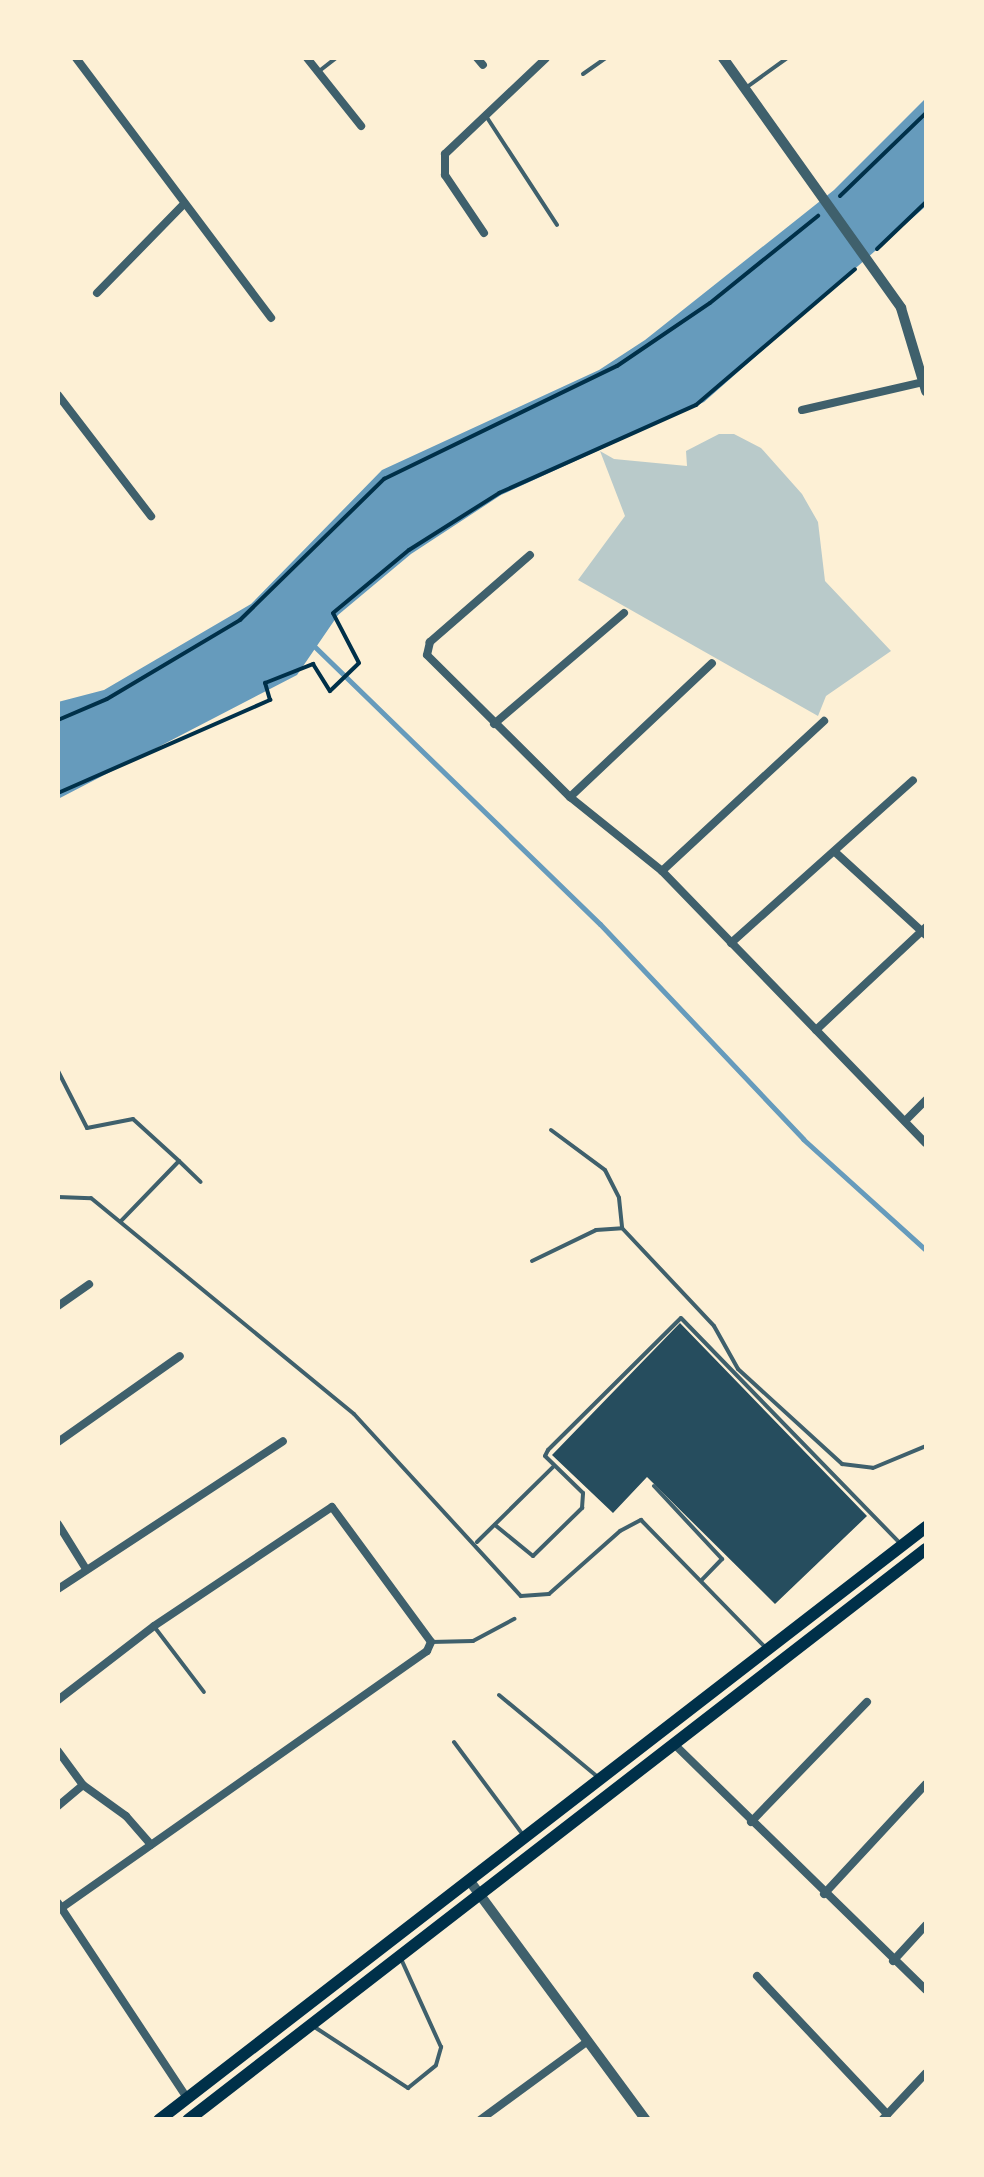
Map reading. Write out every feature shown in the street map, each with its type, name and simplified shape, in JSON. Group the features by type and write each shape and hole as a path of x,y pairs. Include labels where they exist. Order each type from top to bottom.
{"main road":[{"path":"159,2120 926,1527"},
{"path":"188,2120 926,1549"},
{"path":"662,1731 674,1744"}],"street":[{"path":"76,58 272,318"},
{"path":"307,58 361,126"},
{"path":"484,233 443,163 546,58"},
{"path":"723,58 901,308 925,387 802,410"},
{"path":"97,294 184,204"},
{"path":"58,395 151,516"},
{"path":"530,555 427,648 432,662 570,796 662,871 926,1143"},
{"path":"494,724 624,613"},
{"path":"570,796 712,663"},
{"path":"662,871 824,721"},
{"path":"731,943 913,780"},
{"path":"816,1030 925,931 835,852"},
{"path":"905,1121 926,1100"},
{"path":"58,1306 90,1284"},
{"path":"58,1442 180,1356"},
{"path":"58,1588 283,1441"},
{"path":"58,1700 154,1626 322,1510 343,1515 431,1642 427,1651 59,1905 187,2098"},
{"path":"58,1524 86,1569"},
{"path":"751,1822 866,1702"},
{"path":"674,1744 926,1990"},
{"path":"58,1751 83,1785 126,1816 151,1845"},
{"path":"824,1894 926,1784"},
{"path":"58,1806 83,1785"},
{"path":"469,1880 646,2120"},
{"path":"893,1961 926,1925"},
{"path":"758,1976 885,2117 926,2073"},
{"path":"480,2120 588,2041"}],"lane":[{"path":"318,72 336,58"},
{"path":"583,74 606,58"},
{"path":"747,87 787,58"},
{"path":"486,116 557,225"},
{"path":"58,1071 87,1128 136,1120 201,1182"},
{"path":"551,1130 605,1170 619,1198 622,1228 714,1326 738,1369 842,1464 873,1468 926,1446"},
{"path":"121,1221 178,1160"},
{"path":"58,1197 81,1194 121,1221 354,1414 477,1542 521,1596 549,1594 620,1530 640,1520 767,1650"},
{"path":"532,1261 596,1230 622,1228"},
{"path":"495,1525 526,1552 539,1553 587,1502 545,1456 548,1450 680,1318 903,1546"},
{"path":"477,1542 554,1466"},
{"path":"654,1486 722,1559 702,1580"},
{"path":"431,1642 473,1641 514,1618"},
{"path":"154,1626 204,1692"},
{"path":"499,1694 600,1779"},
{"path":"454,1742 524,1837"},
{"path":"297,2013 408,2088 436,2065 441,2048 393,1939"}],"path":[{"path":"835,200 926,113"},
{"path":"872,254 926,202"},
{"path":"58,720 107,698 240,620 384,479 617,366 710,303 822,212"},
{"path":"58,793 270,700 265,683 313,664 330,691 359,663 333,613 410,550 499,493 696,404 858,266"}],"shaded area":[{"path":"719,434 734,434 761,448 802,494 818,522 825,581 891,651 826,696 818,716 578,580 625,516 600,451 614,459 687,466 686,451"}],"water":[{"path":"926,98 926,206 704,402 501,495 411,554 338,615 297,675 58,799 58,702 104,690 251,604 382,470 599,370 645,340 834,190"}],"building":[{"path":"680,1323 867,1516 775,1604 647,1477 613,1513 552,1455"}],"waterway":[{"path":"313,645 600,924 803,1139 926,1250"}]}
